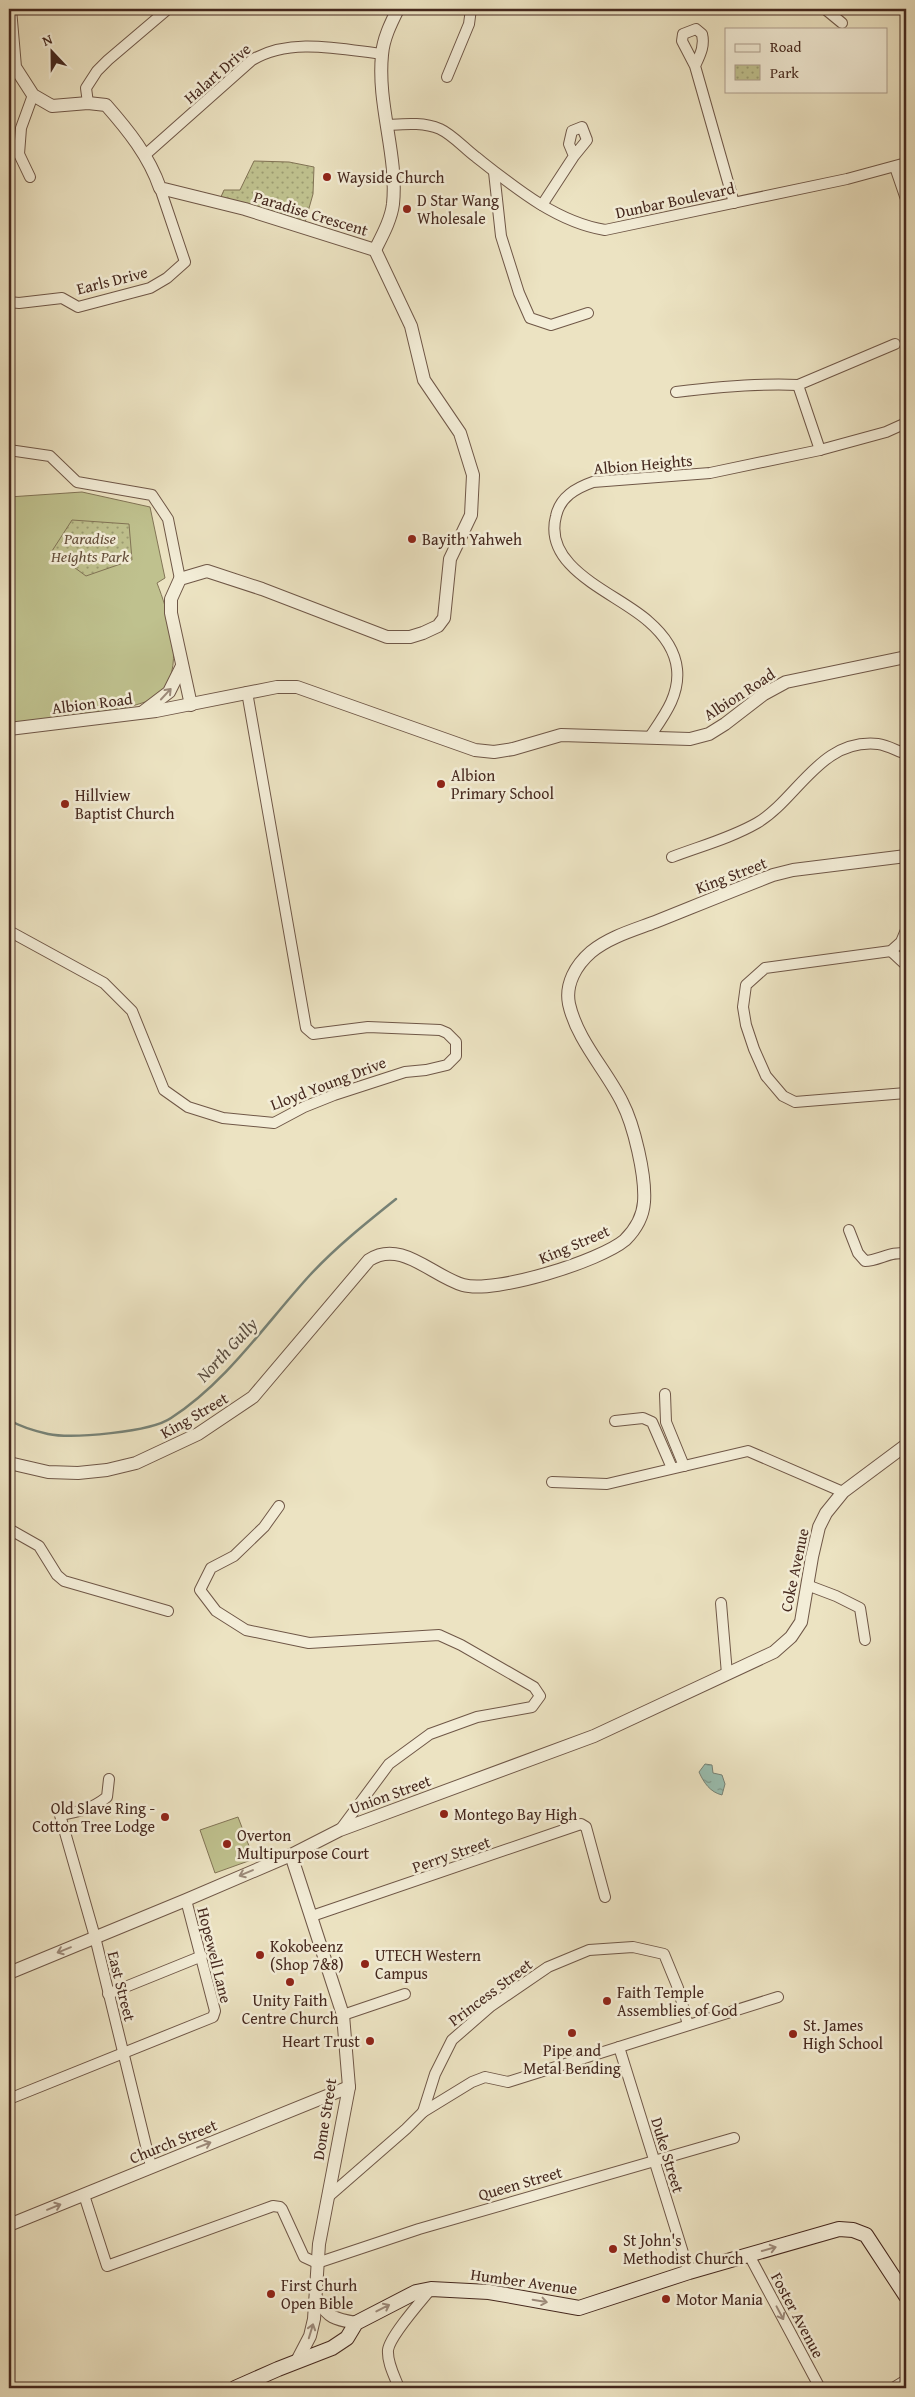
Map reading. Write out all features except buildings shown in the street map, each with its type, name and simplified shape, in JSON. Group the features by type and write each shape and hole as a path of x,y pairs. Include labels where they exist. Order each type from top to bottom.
{"main road":[{"name":"Humber Avenue","path":"235,2388 332,2348 348,2338 356,2323 383,2307 416,2292 432,2288 489,2292 579,2308 689,2272 839,2229 854,2230 866,2236 879,2252 906,2296"}],"street":[{"path":"88,103 86,88 97,71 168,9"},
{"path":"375,250 393,206 394,187 382,77 382,54 390,26 398,9"},
{"path":"448,77 469,24 471,9"},
{"path":"825,9 842,22"},
{"path":"11,10 11,38 15,67 33,95 52,106 88,103 106,105 145,155 152,166 160,188"},
{"name":"Halart Drive","path":"145,155 252,60 265,52 283,47 301,47 336,48 382,54"},
{"path":"695,66 734,203"},
{"path":"30,177 19,154 21,128 33,95"},
{"name":"Dunbar Boulevard","path":"387,125 421,124 441,130 494,172 542,205 568,220 585,227 604,230 734,203 906,163"},
{"path":"542,205 574,156"},
{"path":"895,167 906,199"},
{"path":"494,172 500,236 519,293 530,318 552,325 588,313"},
{"name":"Paradise Crescent","path":"160,188 245,209 375,250 411,326 424,380 460,433 473,476 471,514 450,560 444,618 438,626 416,635 387,638 262,589 207,571 180,579"},
{"name":"Earls Drive","path":"9,302 19,303 62,298 78,307 150,288 167,278 185,262 160,188"},
{"path":"676,392 767,384 798,385 895,344"},
{"path":"798,385 820,450"},
{"name":"Albion Heights","path":"649,738 670,706 676,688 677,669 672,650 648,620 589,580 559,552 554,537 554,524 562,502 580,486 593,482 710,473 820,450 886,432 906,423"},
{"path":"9,450 50,456 76,482 152,495 168,519 180,579 170,599 182,666 185,706"},
{"name":"Albion Road","path":"9,729 185,706 277,686 297,687 475,750 494,752 513,749 561,735 690,739 709,734 764,694 786,682 906,657"},
{"path":"141,713 169,692 182,666"},
{"name":"Lloyd Young Drive","path":"9,931 104,983 132,1011 164,1090 188,1107 223,1118 274,1123 304,1107 334,1095 405,1072 447,1065 456,1056 456,1042 447,1033 440,1030 368,1027 313,1034 306,1028 247,692"},
{"path":"672,857 732,835 759,822 817,765 844,750 861,744 880,744 906,754"},
{"name":"King Street","path":"9,1463 48,1472 78,1473 107,1470 136,1463 173,1447 205,1430 253,1397 369,1260 376,1255 397,1253 463,1285 480,1287 522,1281 544,1275 609,1249 624,1240 641,1217 644,1202 635,1136 623,1103 580,1032 569,1004 569,984 576,968 592,952 617,937 773,874 906,856"},
{"path":"906,930 900,942 891,951 765,968 746,985 743,1008 746,1025 766,1076 783,1096 795,1102 906,1093"},
{"path":"891,951 906,965"},
{"path":"849,1230 865,1261 876,1262 890,1254 906,1254"},
{"path":"665,1394 666,1422 684,1466"},
{"path":"615,1421 643,1418 652,1422 672,1468"},
{"name":"Coke Avenue","path":"594,1736 774,1652 791,1637 801,1622 806,1585 820,1527 826,1513 843,1492 906,1446"},
{"path":"552,1482 607,1484 748,1451 843,1492"},
{"path":"279,1506 264,1528 234,1556 211,1568 200,1590 216,1611 246,1630 309,1643 439,1635 461,1644 534,1687 540,1696 532,1707 477,1716 430,1734 389,1764 340,1830"},
{"path":"9,1529 39,1546 57,1575 64,1581 168,1611"},
{"path":"806,1585 836,1596 860,1608 864,1640"},
{"path":"721,1603 727,1674"},
{"name":"Union Street","path":"9,1973 186,1900 291,1854 340,1830 594,1736"},
{"name":"East Street","path":"109,1779 107,1796 99,1803 87,1810 60,1814 95,1937 151,2166"},
{"name":"Perry Street","path":"312,1916 581,1824 586,1827 605,1897"},
{"name":"Dome Street","path":"291,1854 342,2015 349,2087 317,2263 317,2299 310,2336 297,2361"},
{"name":"Hopewell Lane","path":"124,2054 213,2017 215,2011 186,1900"},
{"name":"Princess Street","path":"423,2112 435,2074 452,2040 491,2006 548,1967 590,1950 633,1947 664,1954 678,1988 688,2025"},
{"path":"108,1994 202,1956"},
{"path":"342,2015 405,1994"},
{"name":"Princess Street","path":"328,2197 423,2112 472,2082 485,2077 508,2082 778,1997"},
{"name":"Duke Street","path":"618,2047 689,2272"},
{"path":"9,2099 124,2054"},
{"name":"Church Street","path":"9,2225 349,2087"},
{"name":"Queen Street","path":"317,2263 419,2229 734,2138"},
{"path":"84,2195 107,2266 273,2206 282,2209 304,2257 317,2263"},
{"name":"Foster Avenue","path":"749,2255 820,2388"},
{"path":"399,2388 390,2365 388,2349 410,2315 432,2288"},
{"path":"317,2299 325,2312 333,2318 356,2323"},
{"path":"893,2388 906,2380"}],"green space":[{"path":"254,161 289,162 314,167 313,194 304,226 220,199 224,190 240,190"},
{"path":"82,492 150,507 165,578 157,583 166,608 172,637 173,665 170,678 162,691 142,703 93,716 9,734 9,497"},
{"name":"Paradise Heights Park","path":"72,520 129,524 132,560 86,576 52,551"},
{"name":"Overton Multipurpose Court","path":"238,1817 254,1859 215,1873 200,1830"}],"water":[{"path":"705,1764 712,1765 713,1773 722,1775 725,1784 722,1795 711,1789 701,1776 699,1772"}],"waterway":[{"name":"North Gully","path":"9,1420 18,1425 48,1434 75,1436 130,1431 161,1423 171,1418 228,1370 294,1293 330,1255 396,1199"}],"place":[{"name":"Wayside Church","path":"327,177"},
{"name":"D Star Wang Wholesale","path":"407,209"},
{"name":"Bayith Yahweh","path":"412,539"},
{"name":"Albion Primary School","path":"441,784"},
{"name":"Hillview Baptist Church","path":"65,804"},
{"name":"Montego Bay High","path":"444,1814"},
{"name":"Old Slave Ring - Cotton Tree Lodge","path":"165,1817"},
{"name":"Overton Multipurpose Court","path":"227,1844"},
{"name":"Kokobeenz (Shop 7&8)","path":"260,1955"},
{"name":"UTECH Western Campus","path":"365,1964"},
{"name":"Unity Faith Centre Church","path":"290,1982"},
{"name":"Faith Temple Assemblies of God","path":"607,2001"},
{"name":"Pipe and Metal Bending","path":"572,2033"},
{"name":"St. James High School","path":"793,2034"},
{"name":"Heart Trust","path":"370,2041"},
{"name":"St John's Methodist Church","path":"613,2249"},
{"name":"First Churh Open Bible","path":"271,2294"},
{"name":"Motor Mania","path":"666,2299"}]}
